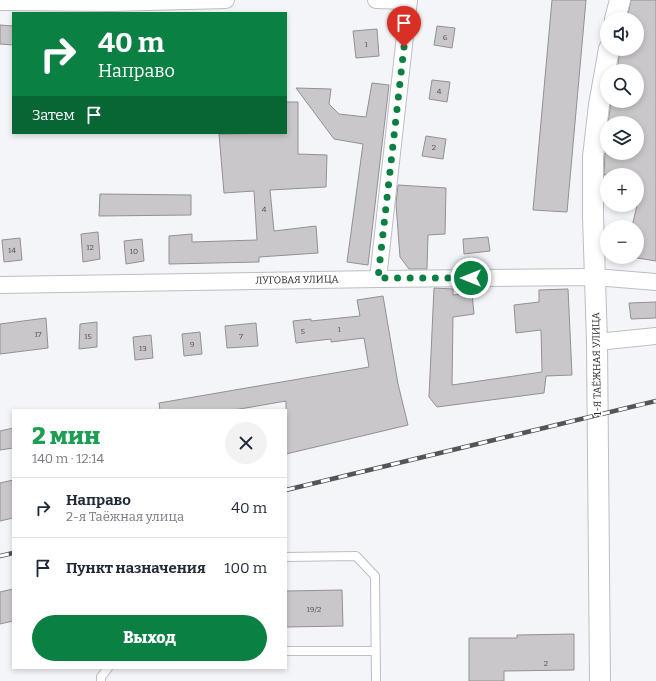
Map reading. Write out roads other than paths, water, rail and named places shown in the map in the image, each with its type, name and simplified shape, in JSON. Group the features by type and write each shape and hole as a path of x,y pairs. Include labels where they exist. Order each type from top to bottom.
{"street":[{"path":"0,2 112,3 226,0"},
{"path":"376,0 409,1 378,278"},
{"path":"617,12 620,0"},
{"name":"1-Я ТАЁЖНАЯ УЛИЦА","path":"600,681 594,157 598,105 608,56"},
{"name":"ЛУГОВАЯ УЛИЦА","path":"0,285 378,278 595,277 656,282"},
{"path":"597,342 656,336"}],"lane":[{"path":"287,557 356,556 375,576 376,681"},
{"path":"287,651 375,651"},
{"path":"101,681 101,677 107,669"}],"railway":[{"path":"287,490 656,401"},
{"path":"0,556 12,553"}]}
